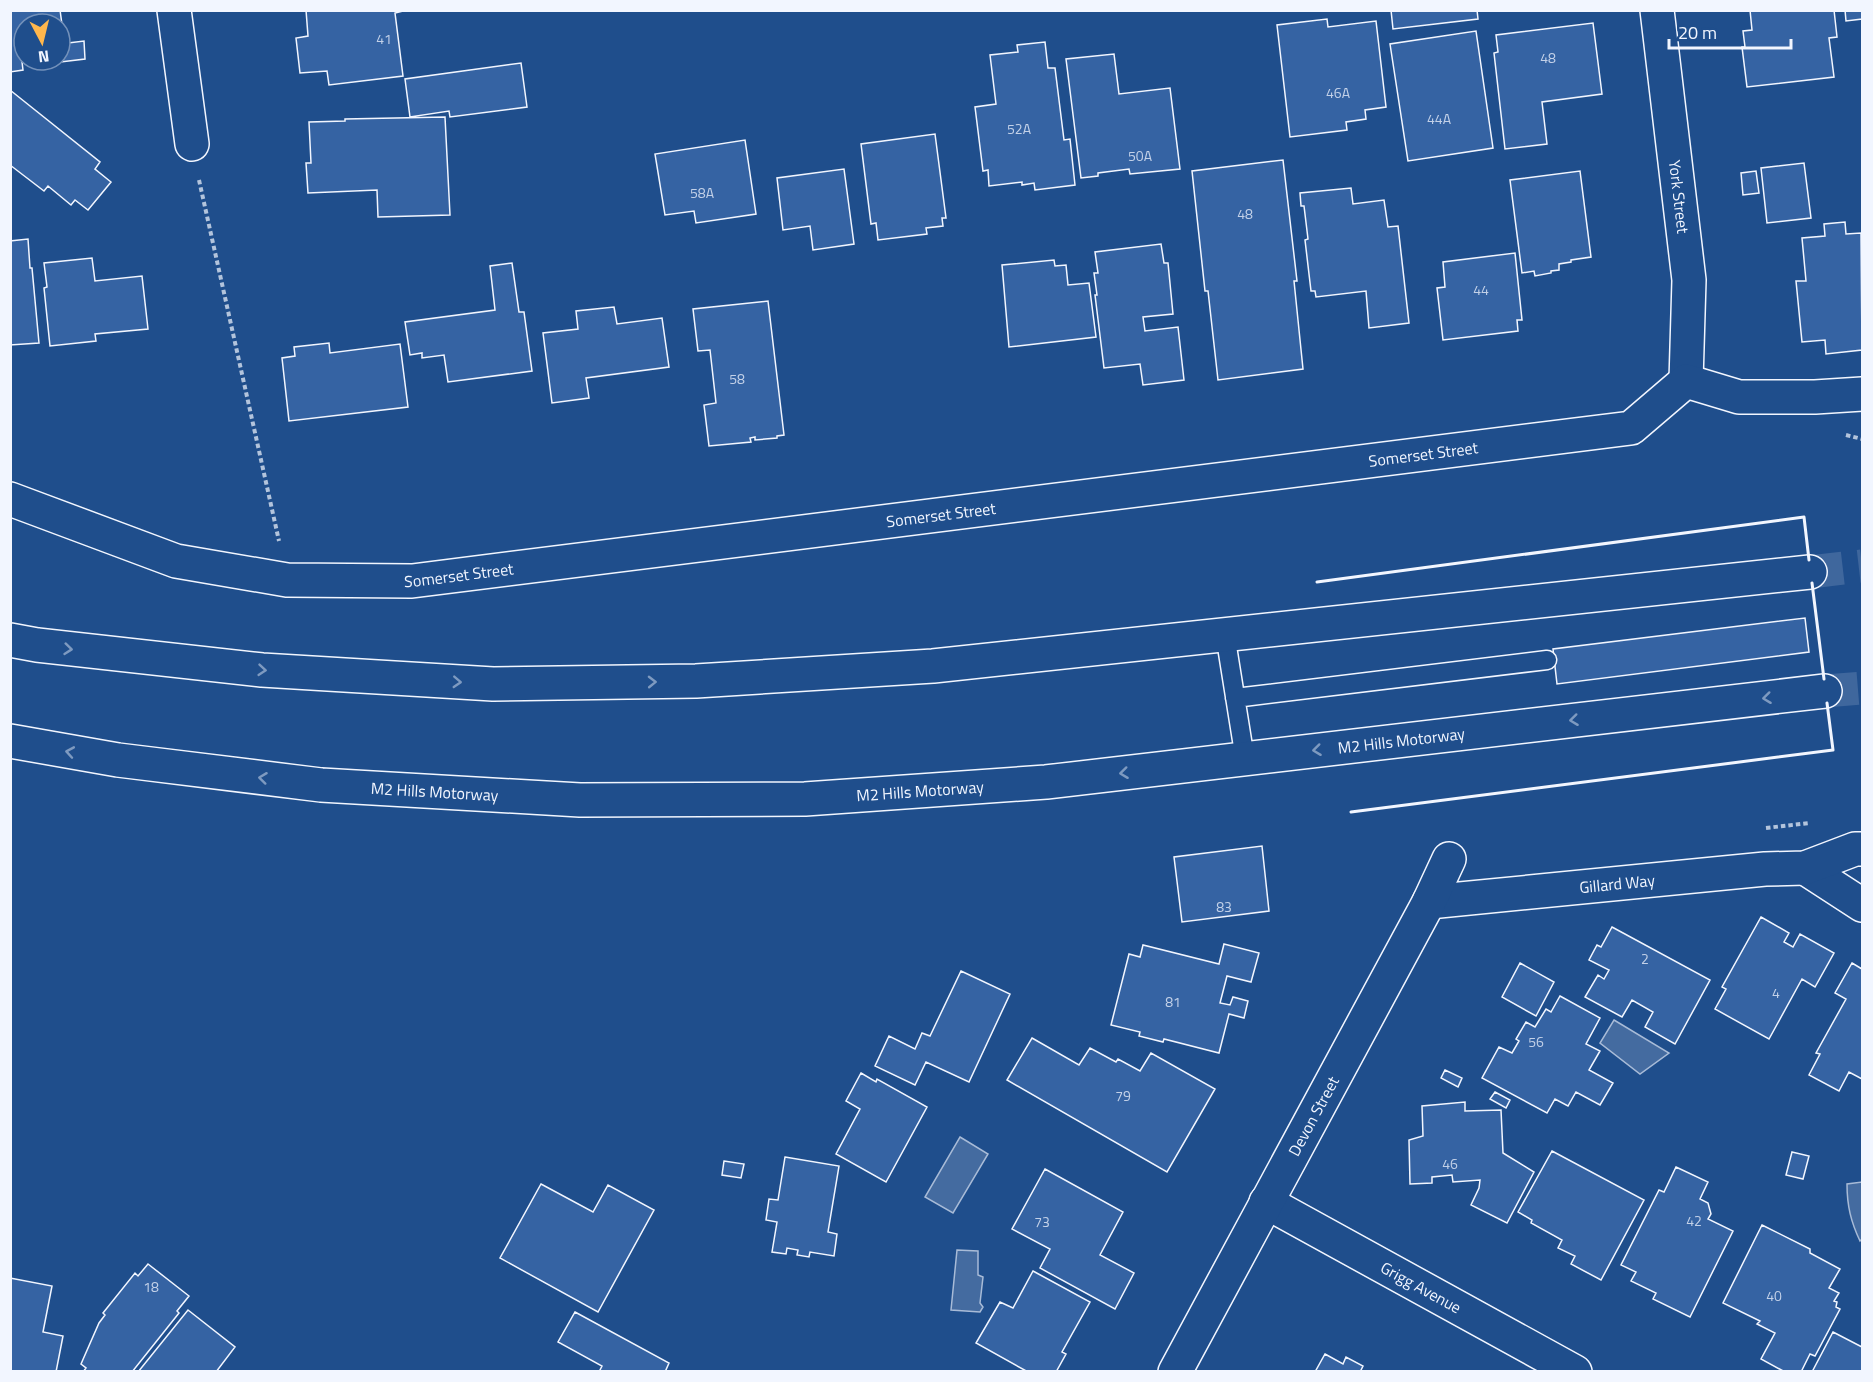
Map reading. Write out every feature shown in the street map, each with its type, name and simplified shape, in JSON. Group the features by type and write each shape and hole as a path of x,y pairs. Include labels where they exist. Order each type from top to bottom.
{"main road":[{"path":"174,10 192,144"},
{"name":"York Street","path":"1657,10 1689,280 1686,381"},
{"path":"1686,381 1739,397 1815,398 1863,394"},
{"name":"Somerset Street","path":"10,500 176,561 287,580 412,581 1631,428 1686,381"},
{"path":"10,640 262,670 493,684 696,681 933,666 1810,572"},
{"name":"M2 Hills Motorway","path":"10,741 118,760 321,785 580,800 804,799 1046,782 1826,691"},
{"name":"Gillard Way","path":"1429,902 1765,869 1804,868 1855,849 1863,849"},
{"name":"Devon Street","path":"1175,1371 1429,902 1449,859"},
{"path":"1804,868 1863,905"},
{"name":"Grigg Avenue","path":"1266,1202 1575,1371"}],"lane":[{"path":"1225,634 1245,759"},
{"path":"1235,698 1547,660"}],"path":[{"path":"192,144 287,580"}],"water":[{"path":"1614,1020 1669,1053 1640,1074 1600,1043"},
{"path":"960,1137 988,1154 953,1213 925,1197"},
{"path":"1862,1182 1862,1239 1860,1241 1850,1214 1847,1184"},
{"path":"957,1250 978,1251 978,1275 983,1277 980,1303 983,1307 980,1312 951,1310"}],"building":[{"path":"10,10 60,10 60,12 12,12 12,72 10,72"},
{"path":"306,10 407,10 395,13 403,76 329,85 327,71 300,73 296,38 308,36"},
{"path":"1391,10 1477,10 1478,19 1393,29"},
{"path":"1750,10 1834,10 1837,37 1829,38 1834,77 1747,87 1742,47 1745,47 1743,31 1752,30"},
{"path":"1845,10 1862,10 1862,19 1846,21"},
{"path":"1327,19 1328,27 1376,21 1386,107 1365,110 1366,119 1346,122 1347,130 1290,137 1277,25"},
{"path":"1593,23 1602,94 1542,102 1547,144 1505,149 1494,53 1498,52 1496,35"},
{"path":"1476,31 1493,148 1408,161 1390,44"},
{"path":"84,41 85,59 72,61 72,42"},
{"path":"1045,42 1048,68 1055,68 1064,140 1070,139 1075,185 1035,190 1034,183 989,186 988,170 983,171 975,107 996,104 990,55 1018,52 1017,45"},
{"path":"1114,54 1119,94 1170,88 1180,169 1130,174 1129,169 1081,178 1066,59"},
{"path":"521,63 527,107 450,117 449,111 410,117 405,79"},
{"path":"10,90 100,162 95,169 111,182 88,210 75,200 71,205 48,186 44,191 10,165"},
{"path":"445,117 450,215 378,217 377,190 308,193 306,163 311,163 309,122"},
{"path":"935,134 946,218 942,218 943,226 926,228 927,234 878,240 876,223 871,224 861,144"},
{"path":"745,140 756,214 696,223 694,211 665,215 655,154"},
{"path":"1283,160 1297,281 1294,281 1303,369 1218,380 1208,291 1205,291 1192,171"},
{"path":"1804,163 1811,218 1767,223 1761,168"},
{"path":"844,169 854,244 813,250 810,226 783,230 777,178"},
{"path":"1580,171 1591,257 1559,264 1559,270 1551,271 1551,273 1535,276 1534,271 1522,273 1510,180"},
{"path":"1756,171 1759,193 1743,195 1741,173"},
{"path":"1351,188 1353,204 1384,200 1388,227 1398,226 1409,323 1369,328 1366,291 1316,297 1315,291 1311,291 1305,240 1308,239 1300,193"},
{"path":"1845,222 1846,234 1861,233 1862,350 1826,354 1825,340 1802,342 1796,281 1806,281 1802,238 1825,236 1824,224"},
{"path":"28,239 39,343 10,345 10,241"},
{"path":"1161,244 1164,263 1168,263 1173,314 1143,317 1145,331 1178,327 1184,380 1143,385 1140,364 1104,368 1095,295 1097,295 1094,273 1098,273 1095,252"},
{"path":"1515,253 1522,320 1517,320 1518,331 1443,340 1437,288 1445,287 1443,262"},
{"path":"92,258 95,281 142,276 148,329 95,334 96,341 50,346 44,288 47,287 44,263"},
{"path":"1054,260 1055,266 1066,265 1068,285 1089,283 1096,337 1009,347 1002,265"},
{"path":"512,263 519,312 524,312 532,371 448,382 444,355 422,358 422,353 410,355 405,322 495,310 490,266"},
{"path":"768,301 784,435 755,440 755,437 750,438 751,442 709,446 704,405 716,403 710,350 698,351 693,309"},
{"path":"614,307 617,324 662,318 669,367 586,378 589,398 552,403 543,333 578,329 576,311"},
{"path":"329,343 330,353 400,344 408,407 289,421 282,358 295,356 294,347"},
{"path":"1805,618 1809,652 1557,684 1553,649"},
{"path":"1262,846 1269,911 1182,922 1174,857"},
{"path":"1761,917 1789,933 1784,942 1793,947 1800,934 1834,953 1815,987 1802,979 1769,1039 1715,1009 1726,989 1722,987"},
{"path":"1612,927 1710,980 1675,1044 1645,1027 1653,1012 1632,1000 1622,1017 1585,997 1598,975 1604,979 1609,970 1589,960 1597,945 1601,947"},
{"path":"1224,944 1259,953 1251,982 1227,976 1220,1003 1230,1005 1233,997 1248,1001 1244,1018 1229,1014 1219,1053 1164,1039 1163,1042 1139,1036 1140,1032 1111,1025 1129,954 1140,957 1143,945 1219,964"},
{"path":"1520,963 1554,982 1536,1016 1502,997"},
{"path":"1852,963 1862,969 1862,1079 1849,1072 1839,1091 1809,1075 1820,1054 1816,1053 1846,999 1835,993"},
{"path":"961,971 1010,994 969,1082 926,1062 915,1085 875,1066 889,1036 915,1049 922,1033 930,1036"},
{"path":"1560,996 1600,1018 1586,1044 1600,1051 1589,1070 1613,1083 1600,1105 1576,1092 1568,1106 1555,1099 1547,1113 1482,1078 1499,1047 1512,1053 1519,1041 1516,1039 1526,1022 1535,1027 1546,1009 1551,1012"},
{"path":"1032,1038 1079,1065 1090,1048 1116,1062 1118,1059 1140,1071 1151,1053 1215,1089 1167,1172 1007,1080"},
{"path":"1445,1070 1462,1078 1458,1087 1441,1078"},
{"path":"861,1073 876,1082 877,1079 927,1107 886,1182 836,1154 860,1109 846,1101"},
{"path":"1495,1092 1510,1100 1506,1108 1490,1099"},
{"path":"1465,1102 1465,1111 1501,1110 1503,1153 1534,1172 1507,1223 1471,1205 1480,1180 1453,1182 1452,1175 1432,1177 1432,1183 1410,1184 1409,1140 1423,1136 1422,1106"},
{"path":"1552,1151 1644,1200 1601,1280 1571,1264 1575,1256 1558,1248 1562,1240 1531,1223 1532,1220 1518,1212"},
{"path":"1792,1152 1809,1156 1803,1179 1786,1175"},
{"path":"785,1157 839,1166 828,1232 837,1234 834,1256 810,1252 809,1257 797,1255 798,1250 787,1248 786,1254 772,1252 777,1222 766,1220 769,1199 778,1200"},
{"path":"724,1161 744,1164 741,1178 722,1175"},
{"path":"1676,1167 1708,1182 1700,1199 1708,1203 1711,1214 1708,1219 1733,1231 1690,1317 1653,1299 1656,1293 1631,1281 1636,1272 1621,1265 1659,1190 1664,1192"},
{"path":"1045,1169 1123,1212 1100,1255 1134,1273 1115,1309 1040,1268 1050,1249 1012,1229"},
{"path":"541,1184 593,1212 608,1185 654,1210 598,1312 500,1258"},
{"path":"1762,1225 1810,1249 1810,1253 1840,1269 1829,1288 1839,1293 1834,1301 1837,1302 1836,1307 1840,1309 1815,1356 1810,1354 1801,1372 1785,1372 1761,1359 1775,1333 1757,1324 1760,1321 1723,1303"},
{"path":"148,1264 189,1296 177,1311 179,1313 132,1372 83,1372 86,1368 81,1364 99,1323 105,1315 103,1313 135,1273 138,1276"},
{"path":"1033,1271 1090,1302 1062,1352 1066,1354 1056,1372 1028,1372 976,1343 1000,1302 1013,1308"},
{"path":"10,1278 52,1286 43,1332 63,1336 56,1372 10,1372"},
{"path":"188,1310 235,1347 216,1372 138,1372"},
{"path":"575,1312 669,1363 665,1372 599,1372 602,1366 558,1342"},
{"path":"1833,1332 1862,1347 1862,1372 1812,1372"},
{"path":"1325,1354 1343,1364 1346,1357 1363,1366 1360,1372 1315,1372"}],"tunnel":[{"path":"1810,572 1862,566"},
{"path":"1825,691 1862,688"}],"wall":[{"path":"1317,582 1804,517 1809,560"},
{"path":"1812,583 1824,679"},
{"path":"1351,812 1833,750 1827,703"}]}
